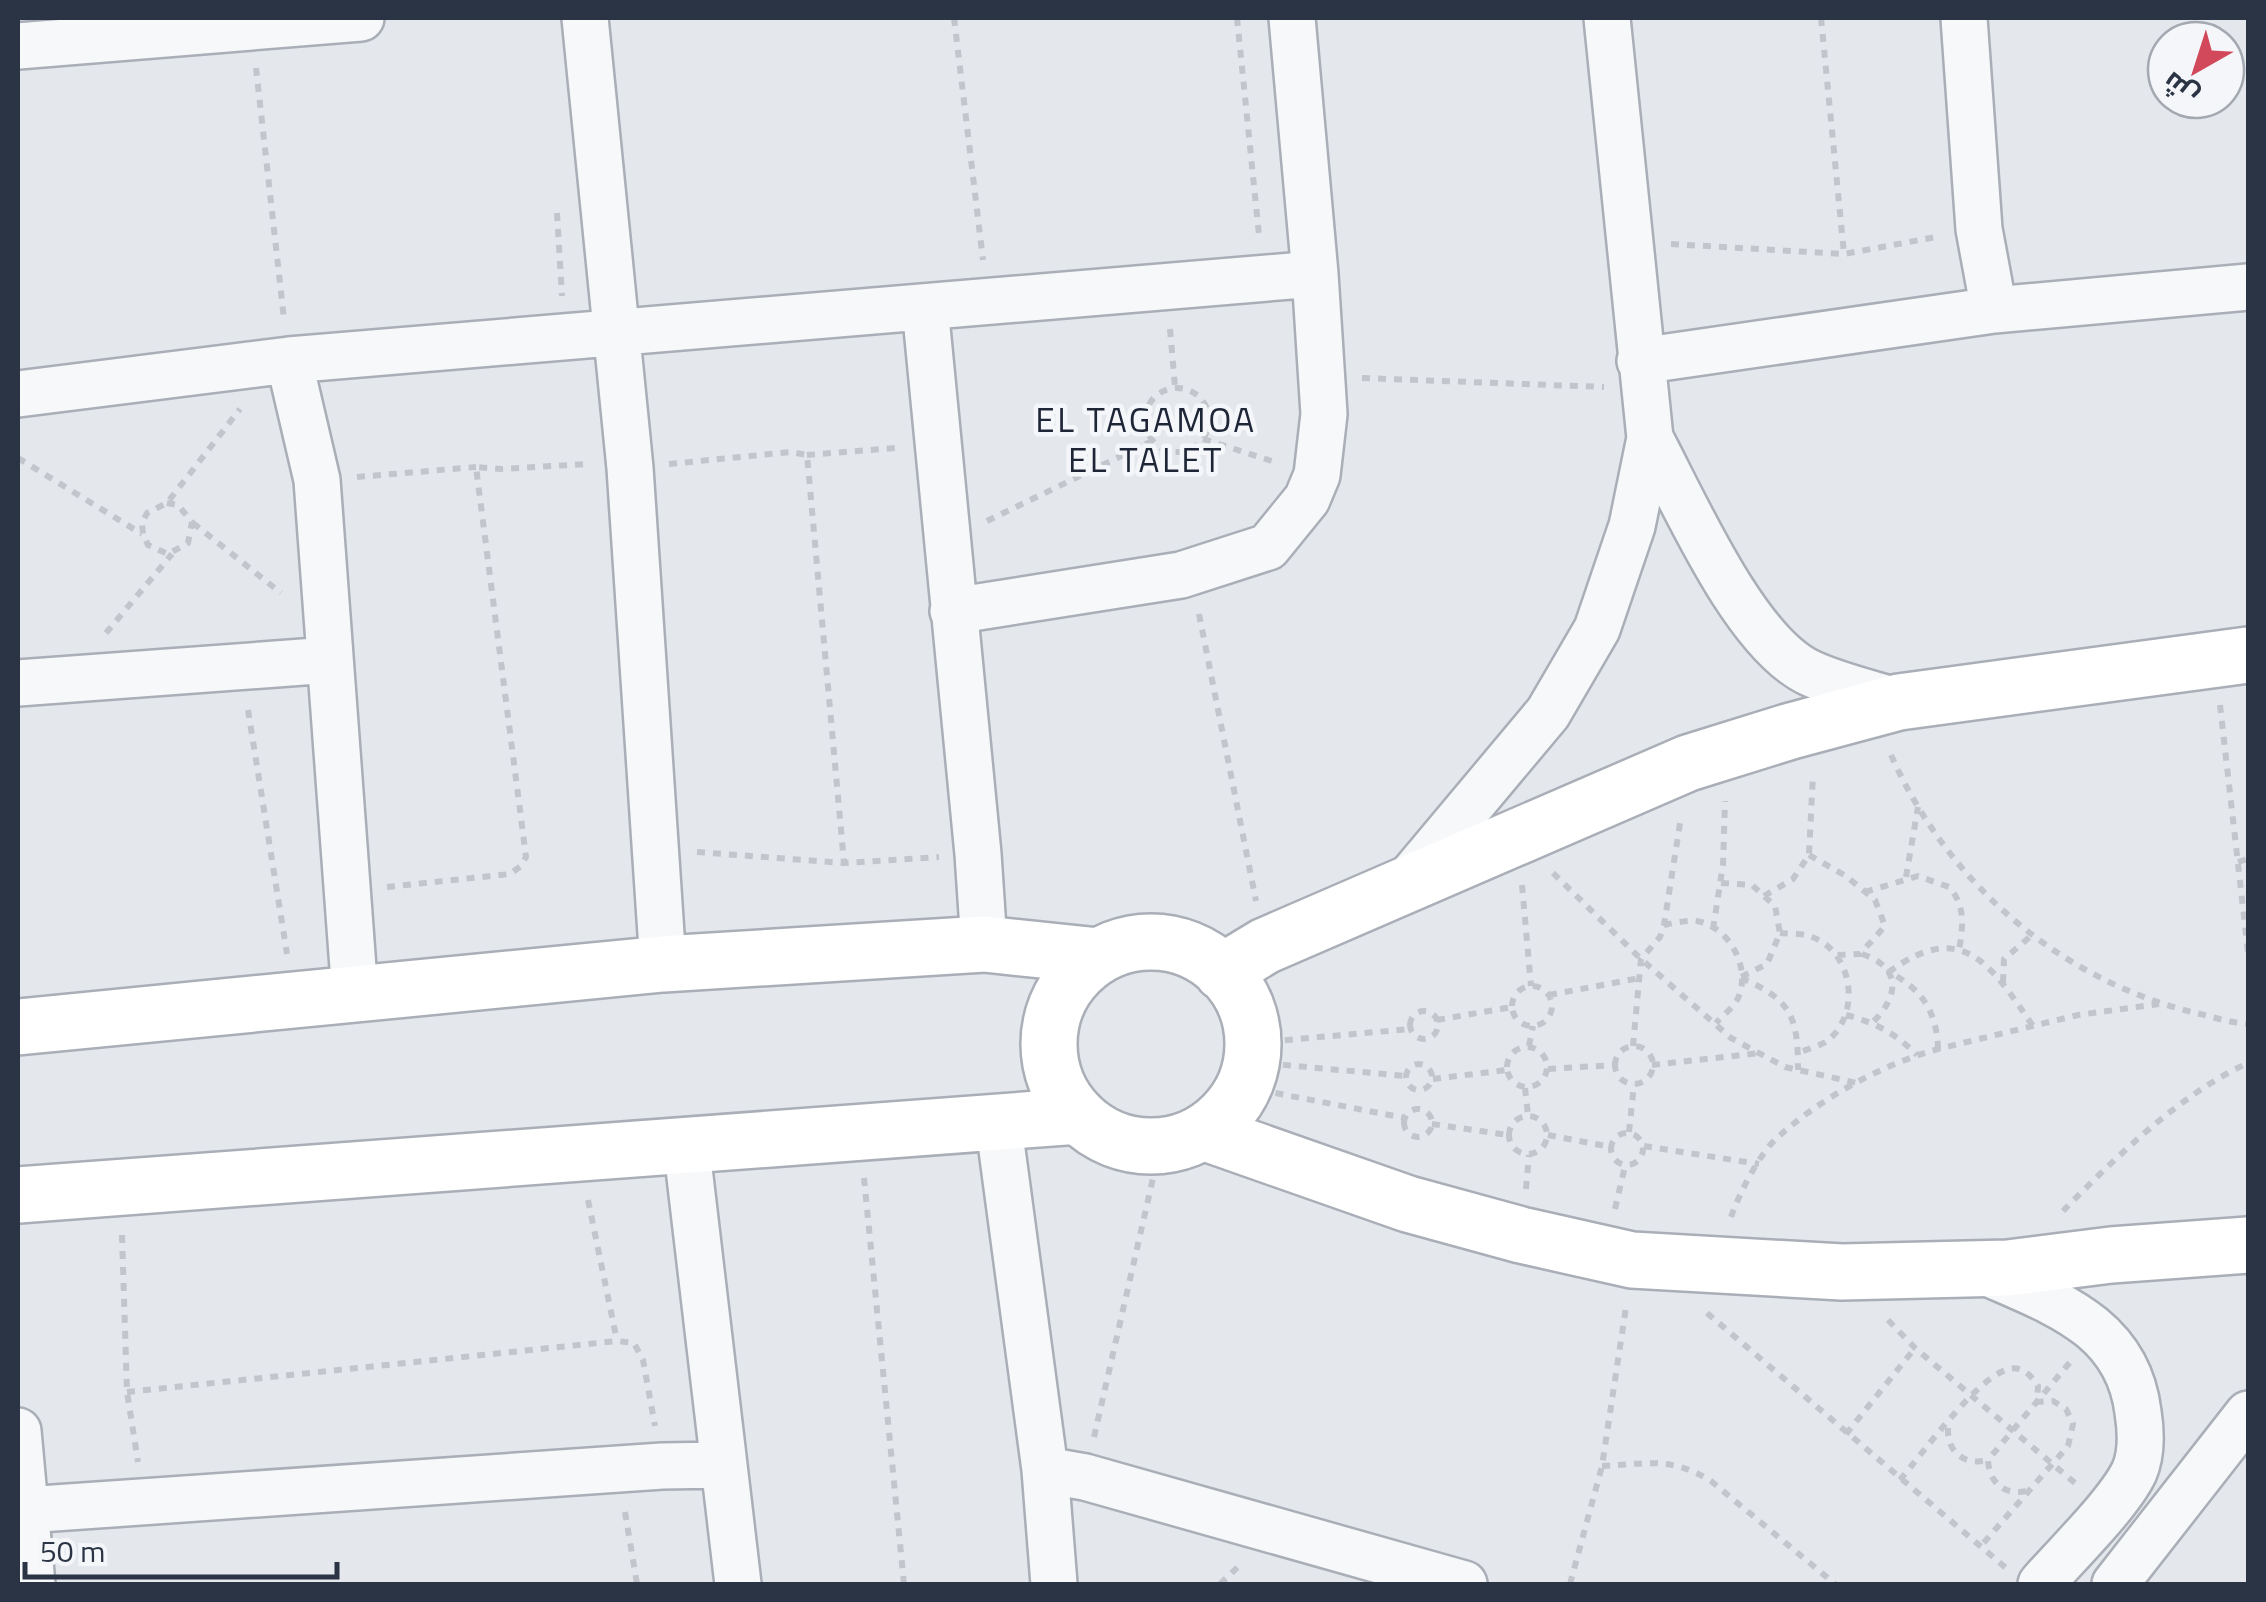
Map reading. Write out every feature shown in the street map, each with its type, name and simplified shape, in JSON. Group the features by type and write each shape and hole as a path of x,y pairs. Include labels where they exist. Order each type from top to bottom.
{"street":[{"path":"18,46 361,18"},
{"path":"585,18 630,468 663,964"},
{"path":"953,611 1181,576 1268,547 1307,498 1317,475 1324,414 1292,18"},
{"path":"1404,886 1548,713 1597,630 1632,526 1650,438 1607,18"},
{"path":"1964,18 1980,230 1994,310"},
{"path":"18,394 283,361 1315,274"},
{"path":"1642,374 1994,310 2248,287"},
{"path":"926,307 984,944"},
{"path":"283,361 317,480 355,995"},
{"path":"1650,438 1741,606 1776,650 1809,673 1885,706"},
{"path":"18,684 241,667 329,646"},
{"path":"2232,658 1885,706 1707,758 1243,959 1201,955 1176,945 1136,944 1099,956 1078,972 1062,993 1052,1018 1048,1045 1052,1071 1062,1096 1079,1116 1119,1141 1182,1139 1521,1235 1632,1260 1710,1288 1842,1272 1992,1268 2248,1246"},
{"path":"18,1027 663,964 984,944 1099,956"},
{"path":"1182,1139 1234,1104 1249,1064 1248,1016 1238,992 1243,959"},
{"path":"18,1194 1079,1116"},
{"path":"998,1120 1065,1474 1054,1584"},
{"path":"686,1143 738,1584"},
{"path":"1992,1268 2097,1330 2109,1342 2132,1377 2139,1420 2140,1449 2134,1473 2105,1510 2026,1578"},
{"path":"2115,1584 2248,1414"},
{"path":"18,1431 32,1584"},
{"path":"25,1510 722,1465"},
{"path":"1065,1474 1464,1584"}],"path":[{"path":"954,18 988,301"},
{"path":"1237,18 1264,278"},
{"path":"1821,18 1844,254"},
{"path":"142,534 147,513 166,503 283,361 252,28"},
{"path":"1630,241 1844,254 1980,230"},
{"path":"1166,286 1176,387"},
{"path":"1321,376 1642,374"},
{"path":"1176,387 1202,398 1209,426 1203,439 1178,452 1164,450 1152,441 1146,428 1144,414 1150,401 1162,391 1176,387"},
{"path":"1203,439 1317,475"},
{"path":"946,541 1152,441"},
{"path":"317,480 582,463 630,468 791,452 807,455 938,444"},
{"path":"807,455 844,863"},
{"path":"18,458 142,534 157,551 173,552"},
{"path":"347,892 510,874 526,857 476,468"},
{"path":"166,503 178,505 329,646"},
{"path":"67,680 173,552 188,544 192,522"},
{"path":"1190,570 1243,959"},
{"path":"2232,658 2238,862 2248,952"},
{"path":"241,667 294,1000"},
{"path":"1885,706 1907,791 1954,861 2013,922 2083,970 2159,1004 2248,1024"},
{"path":"1764,896 1793,879 1809,854 1814,725"},
{"path":"1707,758 1721,882 1713,929"},
{"path":"1634,1046 1641,959 1660,937 1707,758"},
{"path":"1906,878 1918,807"},
{"path":"1518,839 1641,959 1731,1038 1798,1070 1859,1083"},
{"path":"1518,839 1531,986"},
{"path":"656,850 844,863 978,854"},
{"path":"1809,854 1875,900 1884,926 1860,954"},
{"path":"2238,862 2248,859"},
{"path":"1865,892 1906,878 1929,878 1950,887 1964,925 1958,950"},
{"path":"1721,882 1752,885 1775,906 1780,933 1767,964 1740,978"},
{"path":"1664,924 1697,920 1726,936 1742,966 1738,999 1716,1024"},
{"path":"1780,933 1812,936 1837,955 1850,984 1846,1016 1828,1040 1798,1052"},
{"path":"2004,983 2004,960 2032,935"},
{"path":"1889,972 1929,948 1952,946 1977,958 2004,983 2033,1026"},
{"path":"1837,955 1860,954 1878,960 1889,972 1907,981 1932,1011 1938,1050"},
{"path":"1873,1022 1889,1006 1893,989 1889,972"},
{"path":"1550,995 1640,978"},
{"path":"1740,978 1768,990 1790,1012 1800,1040 1798,1070"},
{"path":"1531,986 1550,995 1550,1016 1543,1023 1533,1026 1515,1016 1514,996 1531,986"},
{"path":"2026,1578 1980,1547 1846,1434 1710,1288 1738,1197 1776,1138 1844,1089 1938,1050 2078,1015 2159,1004"},
{"path":"1436,1020 1512,1007"},
{"path":"1423,1011 1436,1020 1437,1029 1432,1036 1416,1036 1410,1029 1415,1014 1423,1011"},
{"path":"1846,1016 1873,1022 1898,1036 1917,1056"},
{"path":"1529,1046 1533,1026"},
{"path":"1249,1064 1410,1029"},
{"path":"1529,1046 1546,1058 1548,1069 1545,1079 1525,1088 1515,1084 1507,1070 1510,1054 1529,1046"},
{"path":"1634,1046 1643,1048 1652,1065 1650,1074 1634,1084 1617,1075 1615,1065 1624,1049 1634,1046"},
{"path":"1652,1065 1760,1053"},
{"path":"1992,1268 2144,1133 2229,1072 2248,1063"},
{"path":"1249,1064 1406,1076"},
{"path":"1249,1064 1405,1118"},
{"path":"1433,1079 1431,1070 1416,1064 1406,1076 1408,1084 1422,1090 1433,1079 1507,1070"},
{"path":"1548,1069 1615,1065"},
{"path":"1629,1132 1634,1084"},
{"path":"1525,1088 1528,1116"},
{"path":"1410,1111 1428,1112 1432,1124 1426,1136 1409,1135 1404,1127 1405,1118 1410,1111"},
{"path":"1528,1116 1538,1117 1548,1134 1546,1144 1529,1155 1518,1153 1508,1136 1518,1118 1528,1116"},
{"path":"1432,1124 1508,1136"},
{"path":"860,1130 904,1584"},
{"path":"1629,1132 1639,1137 1644,1146 1635,1164 1625,1166 1615,1161 1610,1152 1619,1134 1629,1132"},
{"path":"1548,1134 1612,1146"},
{"path":"1065,1474 1182,1139"},
{"path":"1644,1146 1759,1164"},
{"path":"578,1152 617,1341"},
{"path":"120,1187 128,1392 145,1502"},
{"path":"1570,1584 1602,1466 1632,1260"},
{"path":"1842,1272 1915,1348 2105,1510"},
{"path":"1948,1423 1948,1442 1960,1458 1988,1460 2097,1330"},
{"path":"128,1392 617,1341 634,1343 643,1360 662,1466"},
{"path":"1846,1434 1915,1348"},
{"path":"1900,1480 1972,1396 1999,1374 2014,1368 2022,1370 2038,1386 2037,1402"},
{"path":"1980,1547 2068,1446 2071,1416 2060,1404 2037,1402"},
{"path":"1988,1460 1988,1470 1999,1486 2018,1493 2028,1491"},
{"path":"1602,1466 1670,1463 1689,1467 1835,1584"},
{"path":"618,1471 637,1584"}],"district":[{"name":"EL TAGAMOA EL TALET","path":"1146,440"}]}
